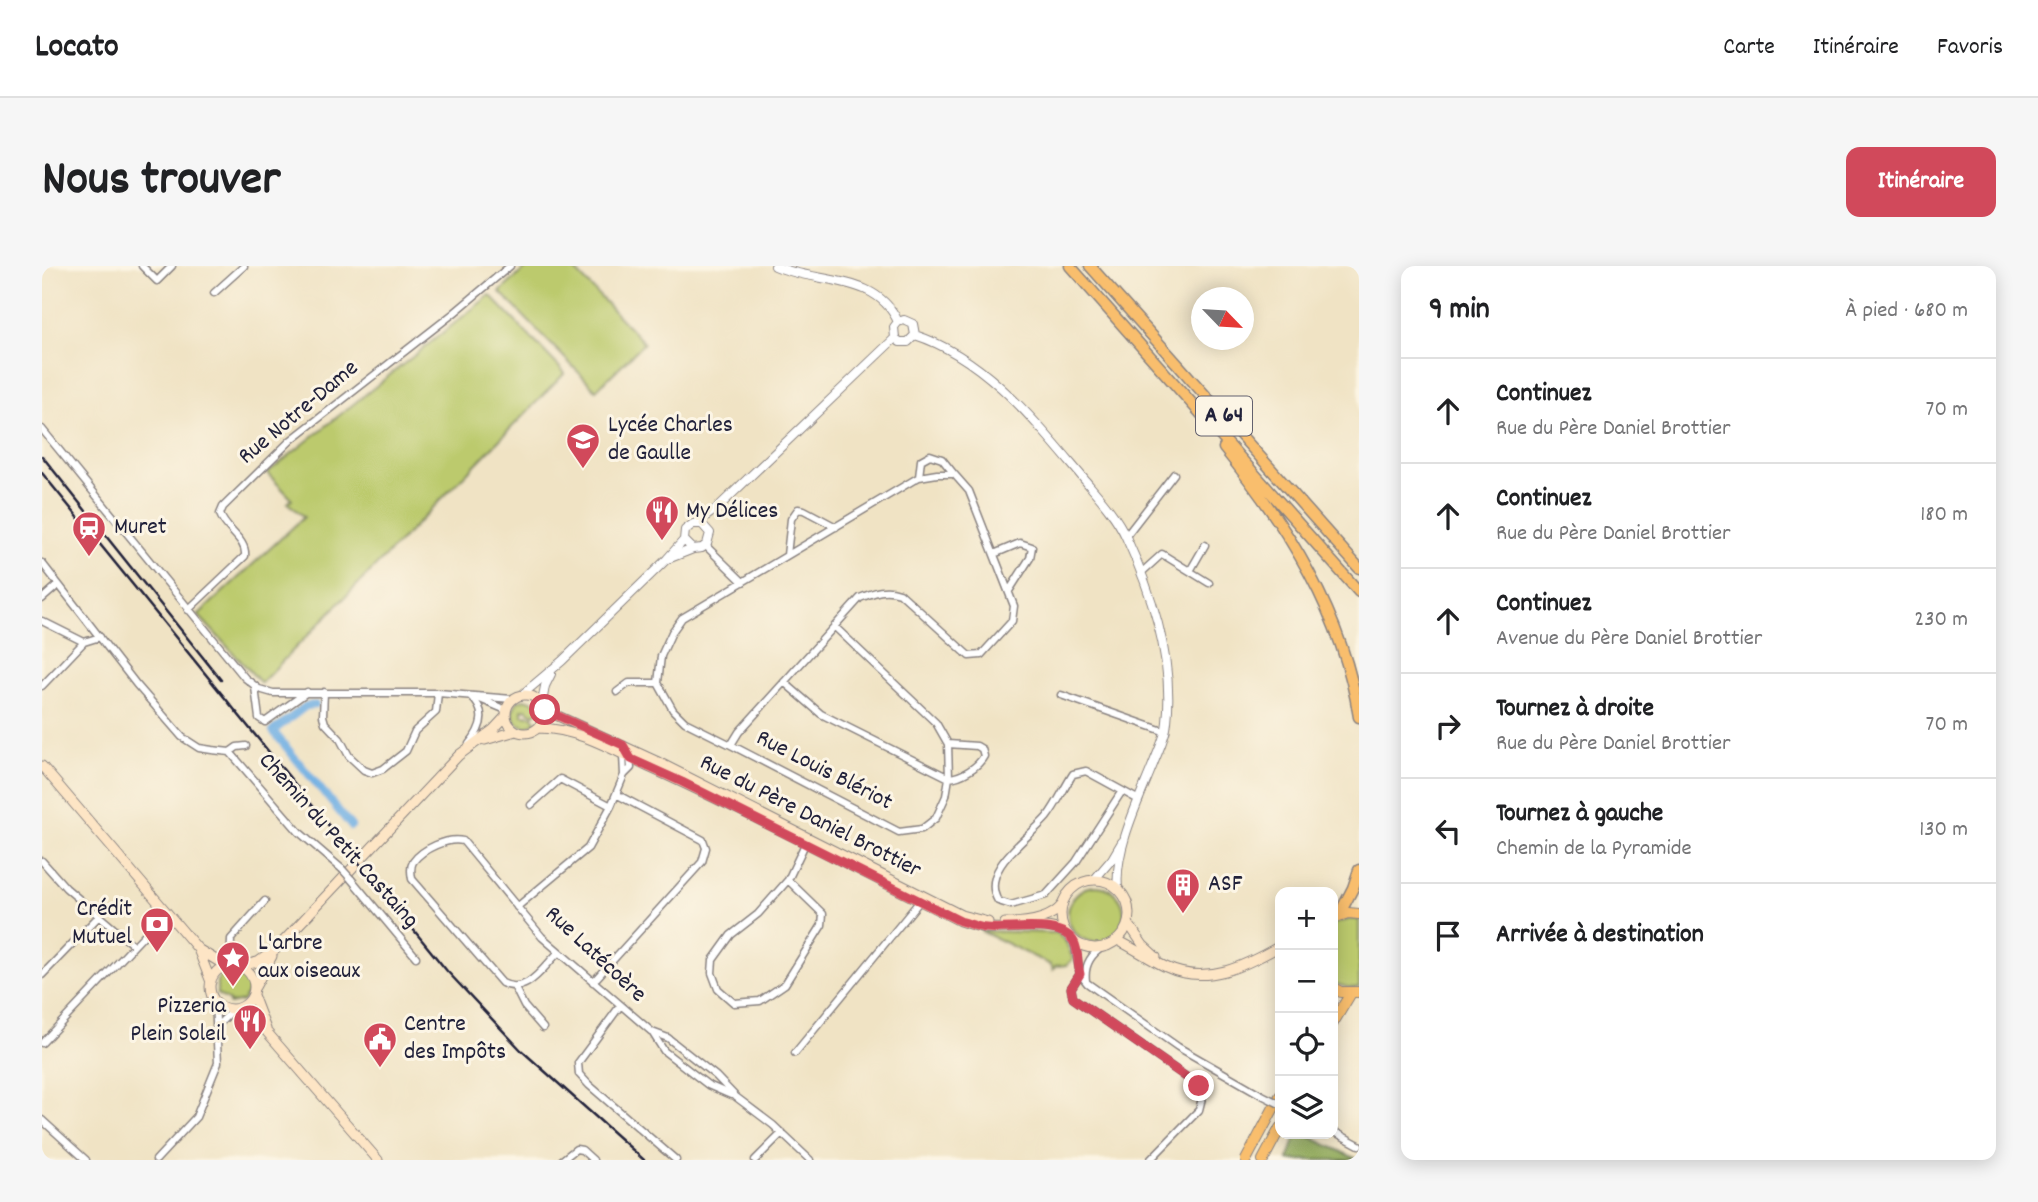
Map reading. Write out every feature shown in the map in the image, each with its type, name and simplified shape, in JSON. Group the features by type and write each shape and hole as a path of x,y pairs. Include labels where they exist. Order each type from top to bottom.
{"highway":[{"name":"A 64","path":"1070,266 1359,592"},
{"name":"A 64","path":"1090,266 1358,567"},
{"path":"1214,427 1222,445 1261,494 1287,533 1316,584 1344,655 1359,717"},
{"path":"1338,913 1353,888 1359,870"}],"main road":[{"path":"233,1010 243,1007 254,992 263,969 276,949 454,760 466,748 493,730 506,713 512,699 524,694 535,696 543,706 544,719 539,728 528,733 516,731 485,740 454,760"},
{"name":"Rue du Père Daniel Brottier","path":"543,706 630,758 960,921 985,928 1061,930 1070,937"},
{"path":"506,713 508,722 516,731"},
{"name":"Rue du Père Daniel Brottier","path":"539,728 569,731 630,758 961,915 985,922 1014,923 1043,918 1057,911 1062,905"},
{"path":"42,766 198,949 211,982 215,1001 266,1031 378,1160"},
{"path":"1094,880 1108,882 1118,888 1128,906 1128,923 1117,940 1103,947 1088,948 1070,937 1061,916 1062,905 1069,892 1080,883 1094,880"},
{"path":"1338,916 1359,914"},
{"path":"1128,923 1143,944 1167,968"},
{"path":"1117,940 1167,968 1189,975 1237,969 1275,949"},
{"path":"198,949 250,974 266,1031"},
{"path":"211,982 215,974 231,966 258,962 276,949"},
{"path":"1268,954 1275,953"},
{"path":"1338,1016 1355,992"},
{"path":"1245,1160 1275,1105"},
{"path":"1263,1160 1275,1137"}],"street":[{"path":"142,266 157,281 172,266"},
{"path":"214,293 244,266"},
{"name":"Rue Notre-Dame","path":"188,610 245,556 244,545 222,522 220,514 223,507 291,440 510,266"},
{"path":"775,266 855,285 882,299 892,309 898,322"},
{"path":"904,320 911,322 915,335 908,342 900,342 893,331 898,322 904,320"},
{"path":"915,335 952,351 994,382 1068,460 1112,512 1141,573 1159,627 1168,709 1166,732 1128,830 1118,866 1118,888"},
{"path":"524,694 667,559 684,540 685,530 715,510 895,338"},
{"path":"42,429 188,610 255,687 267,692 438,693 512,699"},
{"path":"731,745 739,732 860,598 879,590 900,593 969,656 981,655 1012,621 1014,606 969,491 943,459 930,455 921,460 919,477"},
{"path":"617,692 629,683 658,683 661,656 682,618 919,477 954,474"},
{"path":"1125,536 1174,474"},
{"path":"787,555 791,519 798,509 836,527"},
{"path":"667,559 706,546 715,510"},
{"path":"696,523 709,530"},
{"path":"684,540 693,549"},
{"path":"994,554 1020,543 1032,547 1030,558 1009,592"},
{"path":"1190,571 1205,545"},
{"path":"706,546 743,582"},
{"path":"1141,573 1162,554 1209,583"},
{"path":"42,563 182,737 199,748 230,752 237,747 246,746"},
{"path":"42,598 58,585"},
{"path":"42,621 84,642"},
{"path":"784,682 821,714 949,778 956,778 983,760 984,752 977,746 948,744 936,723 835,627"},
{"path":"42,686 84,642 100,637"},
{"path":"543,706 548,679 562,660"},
{"name":"Rue Louis Blériot","path":"658,683 673,710 685,722 899,832 922,830 936,818 946,796 949,778 948,744"},
{"path":"255,687 259,718 265,722 307,692"},
{"path":"324,692 323,716 326,723 340,739 349,756 364,770 372,773 383,769 406,751 415,731 436,712 438,693"},
{"path":"468,695 506,713"},
{"path":"466,748 478,733 482,718 480,707 468,695"},
{"path":"1061,695 1166,732"},
{"name":"Chemin du Petit Castaing","path":"230,752 306,839 342,869 416,957"},
{"name":"Rue Latécoère","path":"630,758 611,806 587,848 517,907 542,937 620,1006 652,1032 668,1038 716,1076 736,1097 782,1133 810,1160"},
{"name":"Rue Latécoère","path":"624,775 630,758"},
{"path":"1122,791 1076,862 1046,895 1011,905 998,901 992,883 1000,866 1048,815 1073,774 1086,771 1139,800"},
{"path":"531,805 560,779 611,806"},
{"path":"593,982 702,862 706,848 703,839 616,794"},
{"path":"1094,880 1112,859 1128,830"},
{"path":"517,907 463,841 443,841 414,861 411,868 412,878 497,979 515,988 524,1006 543,1028"},
{"path":"788,880 823,914 822,925 785,984 760,1001 734,1003 718,989 712,973 713,960 732,935 758,914 788,880 806,844"},
{"path":"42,861 66,888 133,945"},
{"path":"231,966 231,939 265,901"},
{"path":"795,1053 919,902"},
{"path":"42,1043 166,912"},
{"path":"42,975 99,916"},
{"path":"1070,937 1080,974 1087,983 1178,1047 1275,1102"},
{"path":"1087,983 1087,965 1091,956 1103,947"},
{"path":"515,988 528,983 559,952"},
{"path":"1080,974 1071,988 1073,998 1199,1086 1202,1098 1199,1110 1150,1160"},
{"path":"156,1160 196,1117 218,1062 215,1001"},
{"path":"620,1006 581,1059 577,1066 579,1074 676,1160"},
{"path":"216,1027 233,1010"},
{"name":"Rue Latécoère","path":"652,1032 660,1047 708,1085 736,1097"},
{"path":"42,1120 86,1160"},
{"path":"755,1160 782,1133"},
{"path":"1338,1134 1359,1145"},
{"path":"562,1160 576,1149 582,1150 593,1160"}],"green space":[{"path":"528,266 571,266 644,343 596,390 500,292"},
{"path":"490,295 565,373 261,683 198,615 304,517 288,503 292,499 267,473"},
{"path":"524,699 535,702 539,711 534,714 526,709 522,710 522,715 533,716 536,722 527,727 516,723 512,712 517,702"},
{"path":"1090,886 1102,886 1112,890 1120,898 1124,914 1120,930 1112,938 1102,942 1090,942 1080,938 1072,930 1068,920 1068,908 1072,898 1080,890"},
{"path":"1359,920 1359,987 1356,988 1338,985 1338,923"},
{"path":"981,931 1057,933 1066,942 1073,959 1067,965 1056,966 1053,970 1051,965"},
{"path":"235,971 246,977 249,989 243,1001 229,1004 229,1001 217,994 217,981 222,974"},
{"path":"1295,1139 1315,1139 1359,1160 1288,1160"}],"waterway":[{"path":"315,705 306,706 273,731 351,826"}],"railway":[{"path":"42,456 221,680"},
{"path":"42,473 447,971 521,1050 644,1160"}],"place":[{"name":"Lycée Charles de Gaulle","path":"583,470"},
{"name":"My Délices","path":"662,542"},
{"name":"Muret","path":"89,558"},
{"name":"ASF","path":"1183,915"},
{"name":"Crédit Mutuel","path":"157,954"},
{"name":"L'arbre aux oiseaux","path":"233,988"},
{"name":"Pizzeria Plein Soleil","path":"250,1051"},
{"name":"Centre des Impôts","path":"380,1069"}],"route":[{"path":"545,710 623,745 631,759 960,921 985,928 1044,928 1067,933 1074,941 1080,974 1071,988 1073,998 1199,1086"}]}
